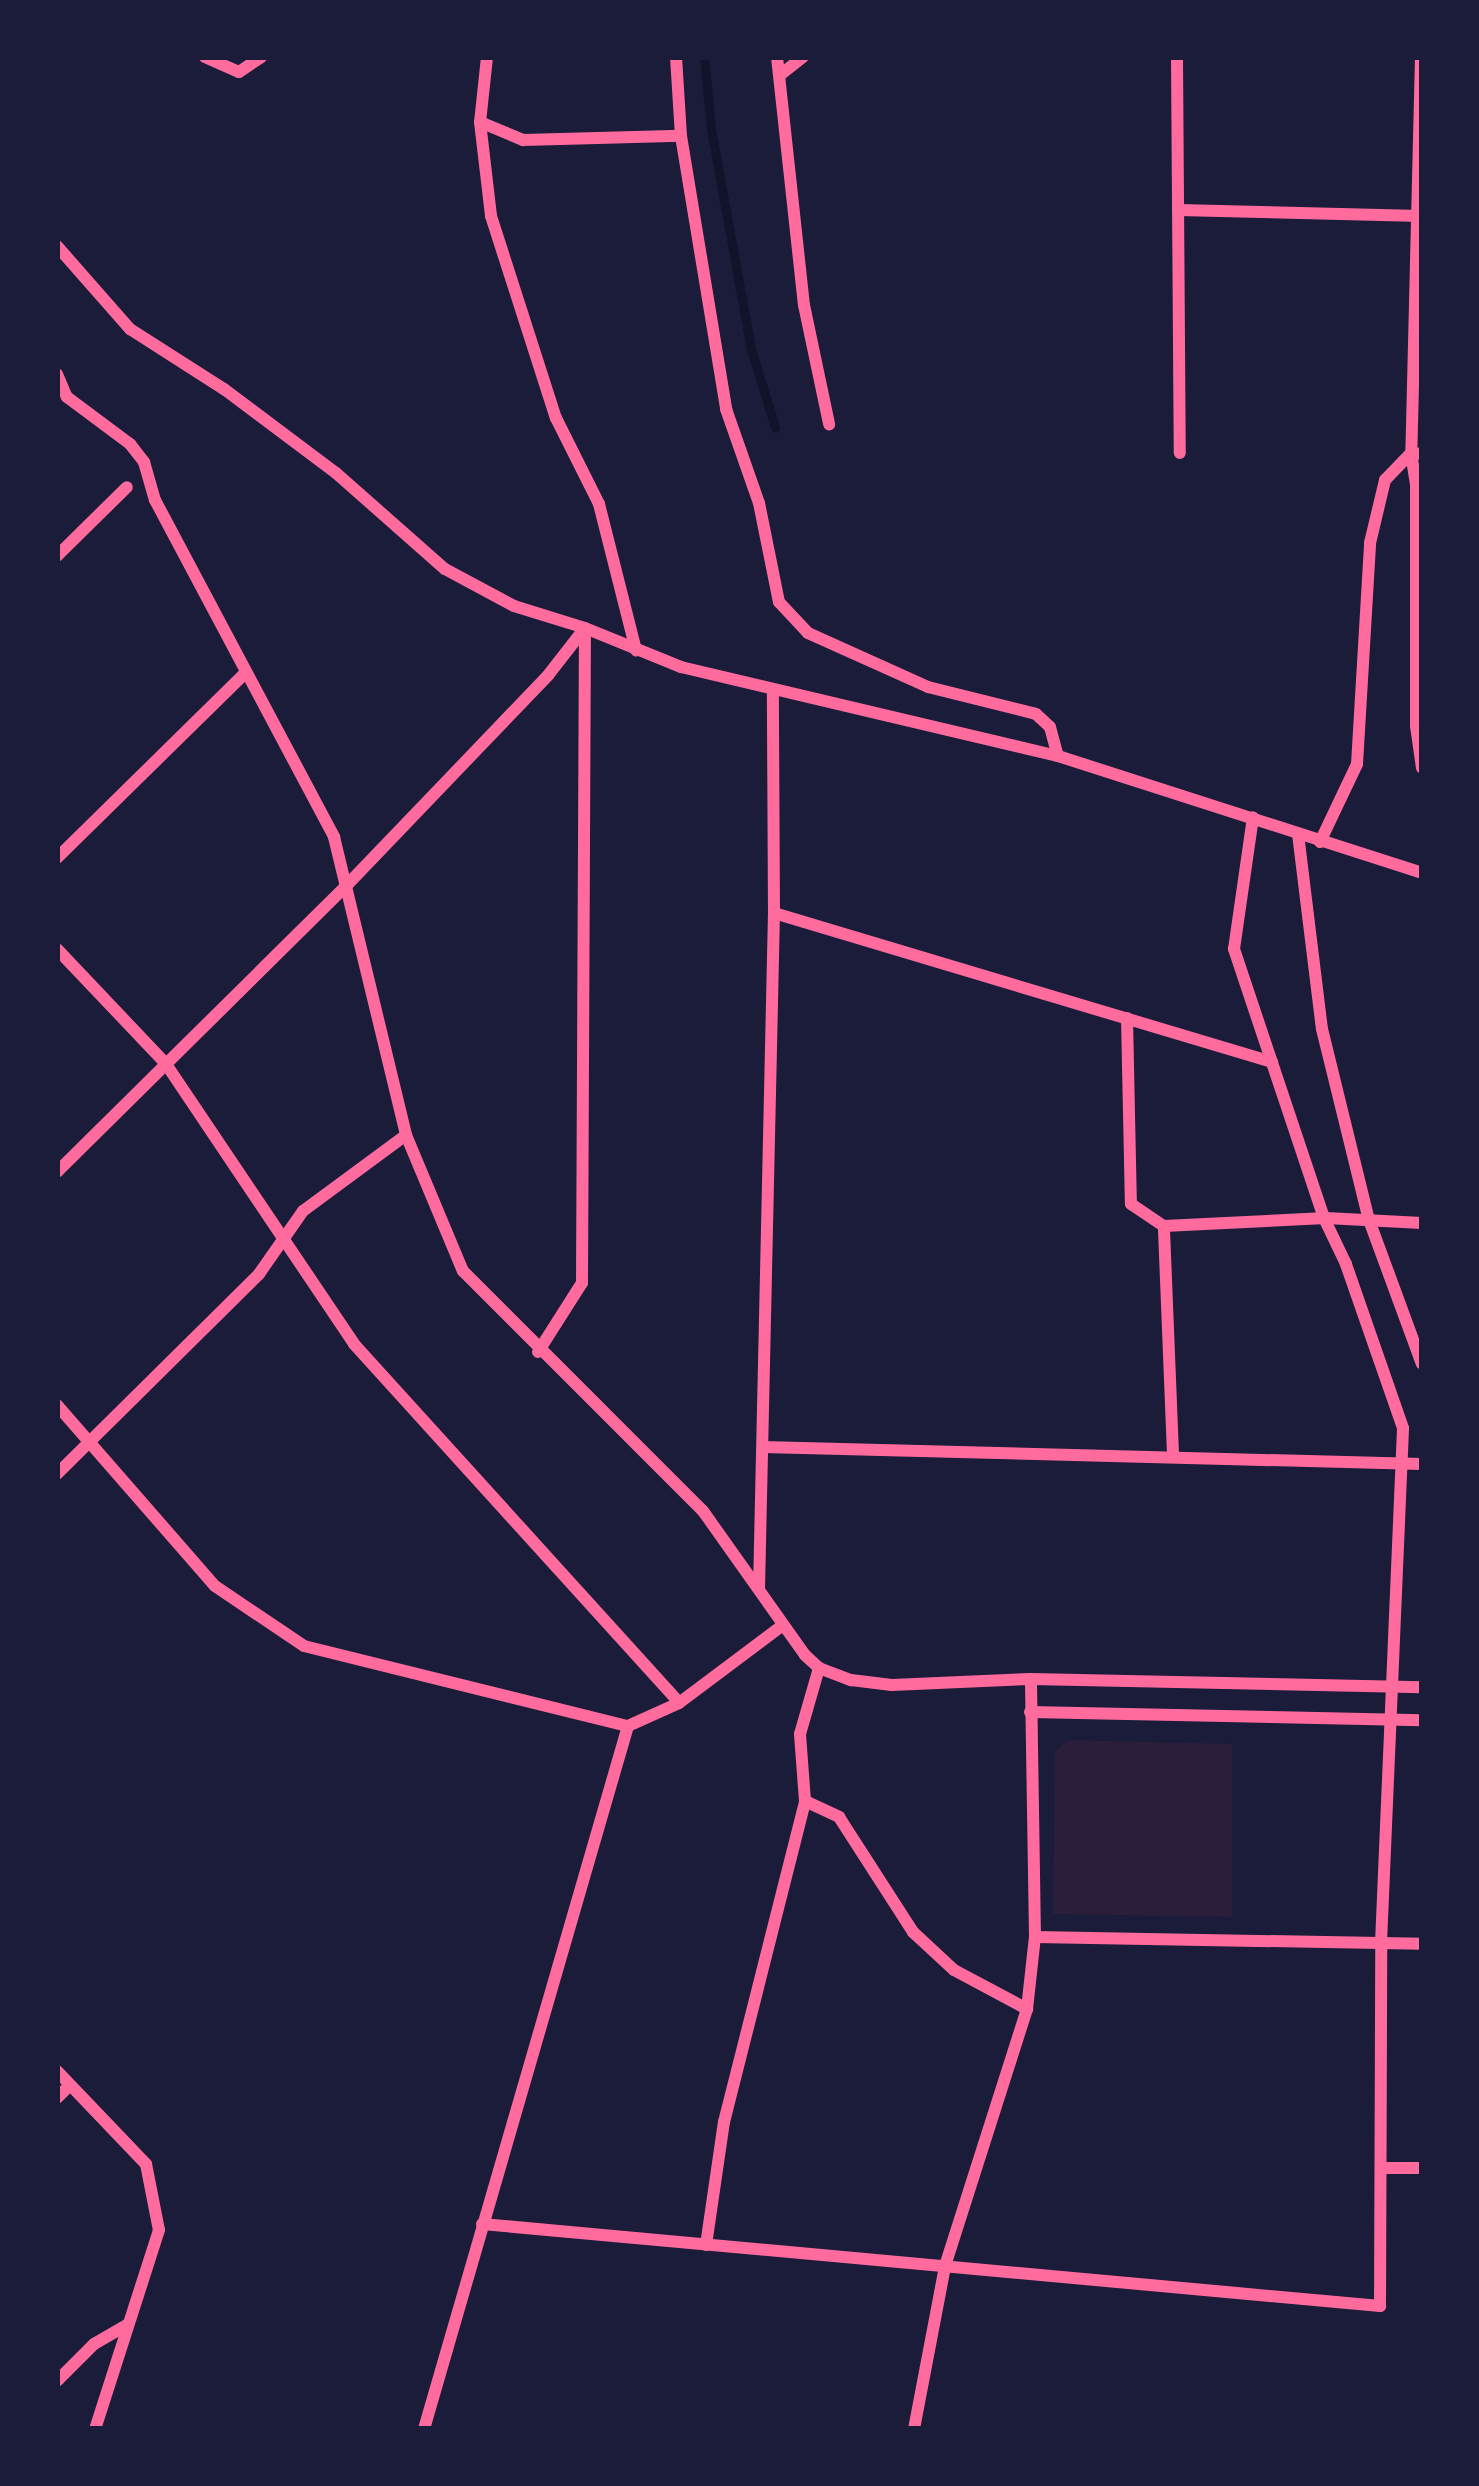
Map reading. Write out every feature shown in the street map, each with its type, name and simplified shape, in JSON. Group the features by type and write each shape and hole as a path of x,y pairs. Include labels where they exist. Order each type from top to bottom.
{"street":[{"path":"205,57 239,72 261,57"},
{"path":"487,57 480,122 490,216 556,418 599,504 636,650"},
{"path":"676,57 681,136 726,409 759,502 779,602 808,633 928,687 1036,714 1050,727 1058,756"},
{"path":"777,57 804,305 829,424"},
{"path":"780,75 803,57"},
{"path":"1177,57 1180,453"},
{"path":"1421,57 1416,484 1422,768"},
{"path":"480,122 523,140 681,136"},
{"path":"1178,210 1418,217"},
{"path":"57,246 130,329 224,388 337,473 445,569 514,606 585,628 681,668 1058,756 1422,873"},
{"path":"57,374 67,397 130,444 144,462 154,500 334,837 406,1135 463,1271 538,1352 703,1510 819,1668 850,1680 892,1685 1031,1679 1422,1687"},
{"path":"1320,842 1357,764 1370,544 1385,480 1416,454"},
{"path":"57,556 127,487"},
{"path":"57,1172 347,885 549,674 585,628"},
{"path":"538,1352 582,1282 585,628"},
{"path":"57,858 244,674"},
{"path":"759,1590 774,913 772,690"},
{"path":"482,2224 1380,2306 1382,1943 1403,1428 1346,1264 1325,1218 1234,949 1258,819"},
{"path":"1298,834 1322,1029 1366,1220 1422,1364"},
{"path":"774,913 1272,1063"},
{"path":"57,949 166,1064 354,1344 679,1702"},
{"path":"1127,1018 1131,1204 1164,1226 1325,1218 1422,1223"},
{"path":"57,1474 284,1243 303,1211 406,1135"},
{"path":"1164,1226 1173,1454"},
{"path":"57,1405 91,1437 215,1586 304,1646 628,1726 679,1702 783,1625"},
{"path":"763,1447 1422,1463"},
{"path":"706,2245 724,2122 805,1801 800,1734 819,1668"},
{"path":"914,2429 946,2266 1027,2009 1035,1937 1031,1679"},
{"path":"1030,1712 1422,1720"},
{"path":"424,2429 628,1726"},
{"path":"805,1801 839,1817 913,1932 954,1970 1027,2009"},
{"path":"1035,1937 1422,1944"},
{"path":"57,2072 146,2164 159,2230 94,2429"},
{"path":"57,2098 70,2085"},
{"path":"1383,2168 1422,2168"},
{"path":"57,2381 94,2344 128,2325"}],"shaded area":[{"path":"1068,1740 1232,1744 1232,1917 1053,1914 1055,1751"}],"waterway":[{"path":"704,57 711,129 751,349 775,427"}]}
